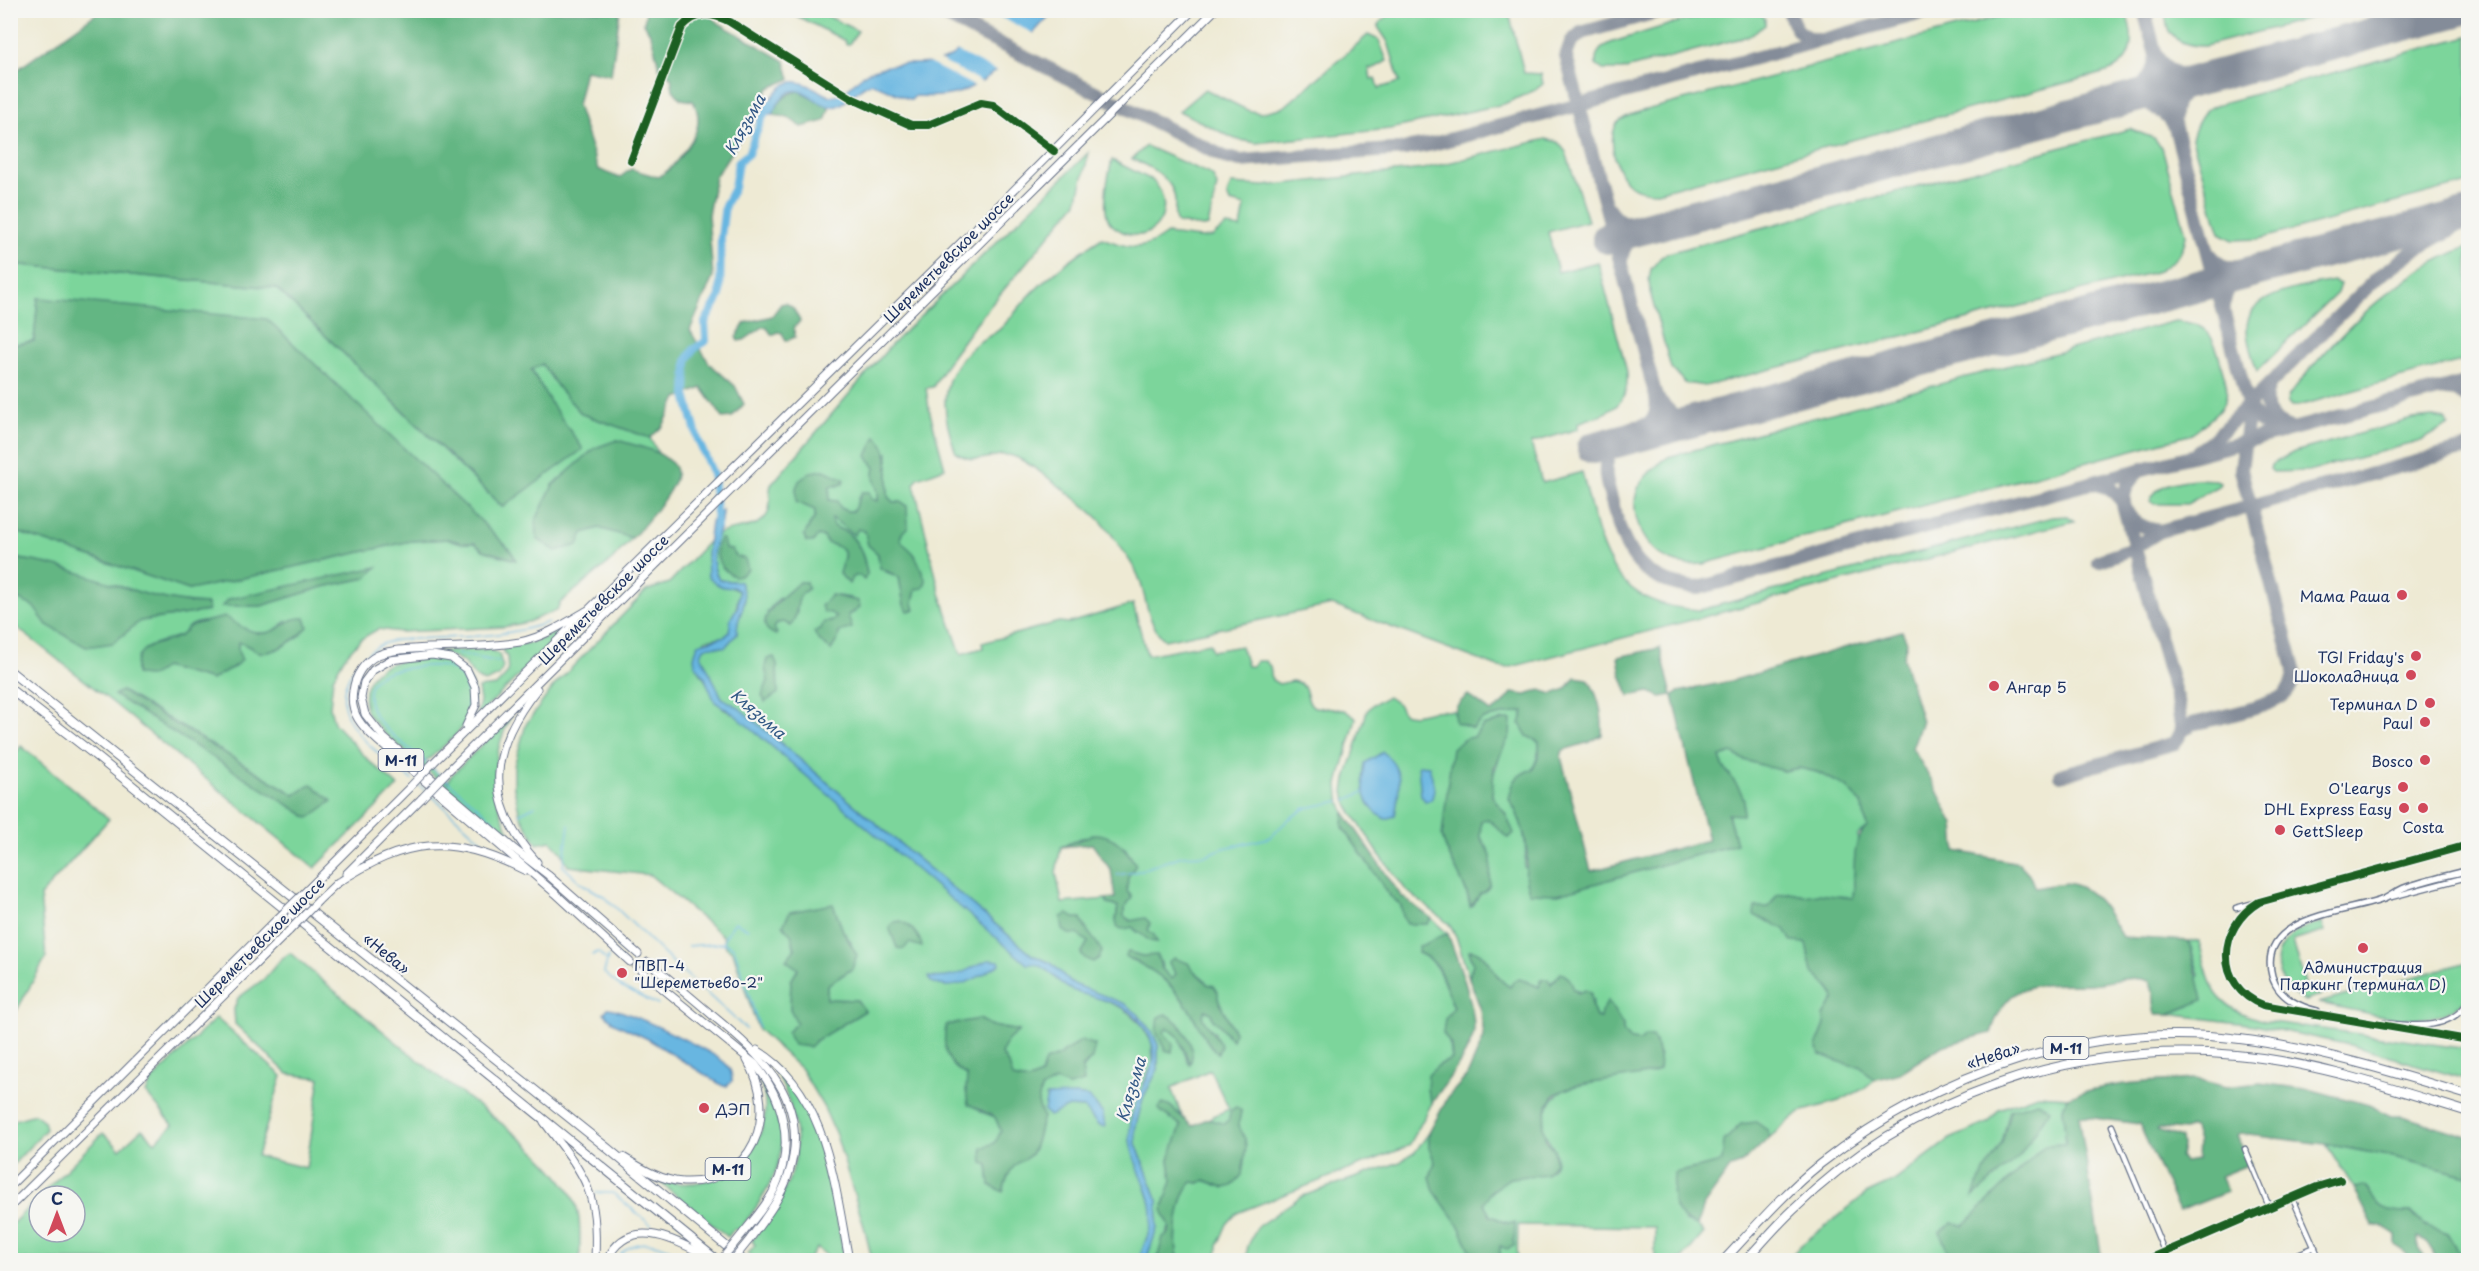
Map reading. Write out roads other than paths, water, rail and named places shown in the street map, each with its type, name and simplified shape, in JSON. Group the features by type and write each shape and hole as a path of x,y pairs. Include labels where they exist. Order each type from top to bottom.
{"highway":[{"name":"«Нева»","path":"10,671 606,1147 681,1212 743,1260"},
{"name":"«Нева»","path":"10,689 718,1260"},
{"name":"«Нева»","path":"1724,1260 1782,1198 1858,1136 1945,1086 2019,1059 2054,1050 2145,1037 2188,1036 2238,1039 2296,1048 2349,1060 2469,1095"},
{"name":"«Нева»","path":"1746,1260 1791,1211 1866,1150 1912,1122 1969,1093 2056,1066 2147,1053 2237,1055 2293,1063 2469,1112"}],"main road":[{"name":"Шереметьевское шоссе","path":"10,1186 1193,10"},
{"name":"Шереметьевское шоссе","path":"10,1207 1215,10"},
{"name":"М-11","path":"596,605 545,634 521,641 404,650 379,655 364,665 353,688 353,707 359,722 366,730 630,962"},
{"name":"М-11","path":"454,743 471,720 476,698 470,676 458,662 451,658 432,656 405,657 380,664 368,675 361,690 361,698 365,714 372,724 638,954"},
{"name":"М-11","path":"548,875 527,851 510,825 502,801 499,772 500,757 511,725 553,669"},
{"name":"М-11","path":"336,884 387,855 427,846 458,846 473,849 492,855 536,877"},
{"path":"648,962 747,1044 768,1066 781,1086 789,1108 794,1142 791,1166 782,1190 750,1239 733,1260"},
{"name":"М-11","path":"641,970 743,1053 768,1079 785,1124 783,1164 775,1187 743,1233 718,1260"},
{"path":"747,1044 765,1054 790,1079 818,1125 830,1164 849,1260"},
{"name":"М-11","path":"606,1147 636,1165 665,1178 681,1182 699,1181 726,1171 736,1164 755,1142 763,1115 760,1088 743,1053"},
{"path":"537,1113 577,1165 588,1185 596,1217 595,1260"},
{"path":"607,1260 612,1251 624,1240 638,1234 648,1233 664,1236 718,1260"}],"street":[{"path":"631,161 682,27 696,16 711,14 720,17 853,99 911,125 928,125 981,103 993,105 1053,151"},
{"path":"992,212 991,218 994,223 1003,222"},
{"path":"2236,908 2469,845"},
{"path":"2342,1017 2299,1005 2283,994 2272,977 2271,964 2273,950 2283,934 2302,922 2385,899 2416,883 2463,875"},
{"path":"2267,899 2246,910 2236,921 2228,941 2226,956 2229,969 2235,983 2246,996 2257,1003 2279,1009 2376,1022 2469,1040"},
{"path":"2376,1022 2439,1024 2455,1017 2469,1002"},
{"path":"2112,1126 2164,1251"},
{"path":"2245,1149 2270,1209"},
{"path":"2147,1260 2164,1251 2340,1180"},
{"path":"2293,1199 2320,1260"},
{"path":"2284,1260 2315,1248"}],"water":[{"path":"997,11 1054,11 998,69 986,79 958,93 915,96 911,100 872,83 867,84 837,106 820,103 798,91 790,92 781,100 772,115 763,111 778,90 792,82 799,82 829,96 834,96 843,92 863,75 879,68 944,60 964,46"},
{"path":"722,510 713,553 715,570 719,580 740,582 744,604 737,626 737,634 725,647 704,648 701,655 722,698 739,708 1032,955 1051,963 1071,983 1125,1004 1138,1014 1153,1034 1158,1045 1158,1069 1143,1098 1135,1129 1136,1144 1158,1201 1157,1228 1146,1260 1139,1260 1150,1228 1151,1207 1134,1159 1130,1129 1137,1101 1154,1058 1147,1033 1137,1018 1124,1008 1072,990 1060,983 1041,966 1027,964 735,715 715,702 704,676 695,664 694,657 698,644 726,636 729,632 731,618 738,606 739,591 733,587 719,585 708,576 707,554 711,521"},
{"path":"1383,752 1395,767 1399,781 1395,816 1385,819 1372,809 1368,802 1363,780 1365,763"},
{"path":"1418,765 1429,766 1434,787 1431,800 1425,801 1421,795"},
{"path":"988,960 999,961 1000,964 966,983 948,986 930,981 929,977 954,976"},
{"path":"608,1008 649,1023 705,1050 728,1066 732,1081 727,1086 723,1086 648,1039 614,1023 604,1013"},
{"path":"1047,1096 1089,1097 1103,1114 1105,1127 1098,1125 1084,1108 1069,1107 1049,1116 1044,1110"}],"waterway":[{"name":"Клязьма","path":"717,525 713,474 698,440 686,395 687,360 694,349 706,341 705,322 720,296 721,237 725,205 734,188 738,162 748,154 762,118 771,103"},
{"path":"412,780 369,745 357,732 348,717 344,701 346,684 360,661 374,648 390,641 493,635 549,622"},
{"path":"457,654 500,662"},
{"path":"428,764 389,732 376,717 369,699 370,687 374,680 381,674 395,670 423,666 447,667 462,678 466,687 467,715"},
{"path":"432,768 439,774"},
{"path":"445,779 497,823"},
{"path":"416,783 426,791"},
{"path":"1346,800 1364,792"},
{"path":"430,794 488,847"},
{"path":"1117,875 1135,872 1182,856 1206,855 1224,848 1269,838 1289,819 1306,808 1340,801"},
{"path":"519,814 535,806"},
{"path":"569,825 563,866 581,883 605,897 746,1029"},
{"path":"724,942 735,922 748,929"},
{"path":"688,946 724,943 734,948 759,1027"},
{"path":"592,955 598,952 605,959"},
{"path":"608,957 604,973 621,987 658,1005"},
{"path":"596,1193 613,1193 651,1225"},
{"path":"616,1260 624,1251 641,1243 670,1249 688,1260"}],"tunnel":[{"path":"630,962 641,971"}],"place":[{"name":"Мама Раша","path":"2402,595"},
{"name":"TGI Friday's","path":"2416,656"},
{"name":"Шоколадница","path":"2411,675"},
{"name":"Ангар 5","path":"1994,686"},
{"name":"Терминал D","path":"2430,703"},
{"name":"Paul","path":"2425,722"},
{"name":"Bosco","path":"2425,760"},
{"name":"O'Learys","path":"2403,787"},
{"name":"DHL Express Easy","path":"2404,808"},
{"name":"Costa","path":"2423,808"},
{"name":"GettSleep","path":"2280,830"},
{"name":"Администрация Паркинг (терминал D)","path":"2363,948"},
{"name":"ПВП-4 \"Шереметьево-2\"","path":"622,973"},
{"name":"ДЭП","path":"704,1108"}]}
